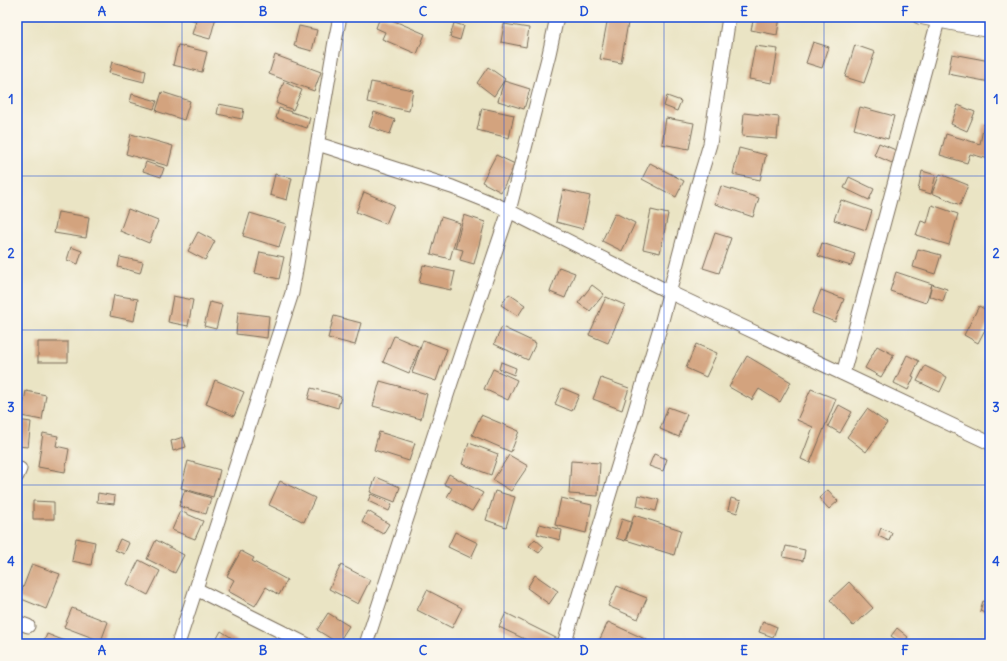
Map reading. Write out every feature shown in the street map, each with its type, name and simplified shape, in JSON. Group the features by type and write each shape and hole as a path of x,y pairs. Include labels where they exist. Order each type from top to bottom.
{"street":[{"path":"178,644 292,293 340,17"},
{"path":"366,644 451,383 510,211 557,17"},
{"path":"564,644 657,335 710,144 729,17"},
{"path":"919,17 938,19 990,31"},
{"path":"843,374 938,19"},
{"path":"318,144 452,187 510,211 669,292 990,443"},
{"path":"196,589 306,644"}],"building":[{"path":"183,17 216,17 210,39 192,34 196,21"},
{"path":"380,17 385,17 425,34 417,54 382,39 385,32 376,28"},
{"path":"389,17 400,17 399,20"},
{"path":"608,17 629,17 621,63 600,59"},
{"path":"754,17 780,17 777,35 751,30"},
{"path":"967,17 990,17 990,27 966,23"},
{"path":"454,23 464,26 460,40 450,37"},
{"path":"504,24 529,28 526,47 501,42"},
{"path":"299,26 317,30 312,51 294,46"},
{"path":"813,42 829,47 822,68 806,63"},
{"path":"178,45 207,52 202,72 173,65"},
{"path":"855,45 875,52 864,83 845,77"},
{"path":"755,46 778,49 772,83 749,79"},
{"path":"952,54 990,61 990,82 948,74"},
{"path":"275,55 321,72 314,91 269,74"},
{"path":"112,62 146,71 144,82 109,73"},
{"path":"488,67 505,79 494,96 477,83"},
{"path":"504,81 530,89 524,109 498,101"},
{"path":"284,82 302,90 293,110 276,103"},
{"path":"371,82 413,90 409,111 367,102"},
{"path":"162,92 190,101 184,120 156,111"},
{"path":"132,94 157,101 154,109 130,102"},
{"path":"667,96 681,101 677,111 664,106"},
{"path":"219,104 244,109 242,119 217,114"},
{"path":"958,105 975,112 967,131 951,124"},
{"path":"860,107 894,116 888,139 854,129"},
{"path":"279,108 310,118 307,128 276,118"},
{"path":"482,108 514,115 509,138 477,130"},
{"path":"374,112 395,120 390,134 369,127"},
{"path":"744,113 779,117 777,139 742,136"},
{"path":"666,118 694,123 689,149 662,144"},
{"path":"984,124 990,125 989,159 970,154 967,163 940,155 946,134 980,144"},
{"path":"131,134 173,146 168,166 126,154"},
{"path":"879,143 898,151 892,163 874,155"},
{"path":"739,148 766,155 760,180 733,174"},
{"path":"496,155 515,164 501,192 482,182"},
{"path":"146,162 164,168 161,177 143,171"},
{"path":"650,163 684,181 676,197 642,179"},
{"path":"922,171 936,175 931,194 918,190"},
{"path":"275,174 292,178 287,200 270,195"},
{"path":"940,174 968,185 960,205 932,193"},
{"path":"849,177 874,189 869,200 844,188"},
{"path":"721,186 759,198 753,217 715,204"},
{"path":"563,190 590,196 583,229 556,222"},
{"path":"364,192 394,205 386,224 356,212"},
{"path":"841,200 872,211 866,230 834,220"},
{"path":"932,205 958,214 949,245 916,235 921,221 927,223"},
{"path":"128,209 158,221 149,243 120,231"},
{"path":"651,210 668,214 660,253 643,249"},
{"path":"58,212 89,217 86,238 54,233"},
{"path":"250,213 286,224 279,247 243,236"},
{"path":"615,213 635,223 622,251 602,241"},
{"path":"464,215 485,222 474,264 460,260 463,250 455,248"},
{"path":"441,217 460,223 450,259 431,254"},
{"path":"198,232 215,241 205,260 188,251"},
{"path":"715,233 731,238 719,273 703,268"},
{"path":"822,243 855,254 851,266 818,256"},
{"path":"71,247 82,251 78,264 67,260"},
{"path":"918,249 941,255 935,274 913,267"},
{"path":"260,252 284,257 279,279 255,273"},
{"path":"120,257 143,262 140,273 118,267"},
{"path":"423,265 455,272 451,290 419,283"},
{"path":"559,267 575,273 565,298 550,292"},
{"path":"896,272 932,284 926,303 890,291"},
{"path":"932,284 947,289 943,301 929,296"},
{"path":"592,285 604,294 590,311 578,303"},
{"path":"821,290 844,299 835,322 812,313"},
{"path":"509,294 525,305 518,316 501,305"},
{"path":"114,295 138,299 134,321 110,316"},
{"path":"173,296 193,300 188,326 168,322"},
{"path":"606,297 625,305 608,343 589,335"},
{"path":"210,302 222,305 216,329 204,326"},
{"path":"979,306 990,312 990,320 978,343 964,335"},
{"path":"238,312 269,316 267,338 236,334"},
{"path":"334,316 361,323 355,345 328,338"},
{"path":"502,327 536,343 528,360 494,344"},
{"path":"394,336 420,347 409,373 383,362"},
{"path":"423,340 447,349 436,381 412,373"},
{"path":"38,342 68,342 68,362 38,362"},
{"path":"696,344 717,353 706,377 686,368"},
{"path":"877,346 894,355 881,377 865,368"},
{"path":"907,355 919,361 912,376 914,377 908,390 894,383"},
{"path":"747,356 791,382 780,402 759,389 752,400 729,387"},
{"path":"501,362 516,368 514,375 499,369"},
{"path":"925,366 947,377 940,392 917,381"},
{"path":"493,369 517,380 508,400 484,389"},
{"path":"601,378 629,388 622,410 593,399"},
{"path":"215,380 244,392 234,416 206,404"},
{"path":"380,381 427,394 421,419 373,406"},
{"path":"311,388 341,396 338,408 308,399"},
{"path":"562,388 579,395 572,411 555,404"},
{"path":"811,389 836,399 810,463 801,459 813,427 797,420"},
{"path":"26,391 46,395 42,420 21,416"},
{"path":"839,405 852,412 840,433 828,426"},
{"path":"668,407 687,414 679,437 660,429"},
{"path":"867,409 887,423 866,452 847,437"},
{"path":"481,415 519,431 511,452 472,435"},
{"path":"17,420 31,422 28,447 17,446"},
{"path":"379,432 415,443 409,461 374,450"},
{"path":"43,433 58,436 56,446 69,449 65,472 38,467"},
{"path":"183,437 186,447 173,451 171,441"},
{"path":"469,443 498,454 491,475 462,464"},
{"path":"654,454 667,459 663,471 649,466"},
{"path":"509,455 528,466 511,491 493,480"},
{"path":"188,461 220,470 213,497 181,488"},
{"path":"571,461 600,463 598,496 569,494"},
{"path":"449,474 483,493 472,511 447,497 452,488 444,484"},
{"path":"376,477 400,487 395,502 370,492"},
{"path":"280,481 315,498 304,522 269,505"},
{"path":"185,490 211,498 206,514 179,506"},
{"path":"828,490 838,501 829,509 819,498"},
{"path":"495,491 515,497 506,527 486,520"},
{"path":"98,493 115,496 114,504 97,502"},
{"path":"371,494 392,504 389,511 368,501"},
{"path":"639,495 659,500 656,511 637,506"},
{"path":"561,498 592,505 586,533 555,525"},
{"path":"731,498 741,501 737,513 728,510"},
{"path":"33,501 54,502 54,519 33,519"},
{"path":"180,511 203,521 195,539 172,530"},
{"path":"368,511 389,524 383,534 362,522"},
{"path":"634,515 681,530 674,555 626,540"},
{"path":"622,519 631,522 625,541 616,538"},
{"path":"540,524 562,530 560,540 537,534"},
{"path":"881,528 892,533 889,541 878,536"},
{"path":"455,532 478,543 471,558 448,547"},
{"path":"76,538 95,542 91,565 72,561"},
{"path":"120,539 129,543 124,554 115,550"},
{"path":"535,539 544,547 539,553 529,546"},
{"path":"156,540 184,555 175,573 147,559"},
{"path":"786,546 805,550 803,561 783,557"},
{"path":"241,551 254,558 252,561 287,580 279,595 266,587 255,606 228,591 234,580 227,576"},
{"path":"139,560 160,571 148,595 127,584"},
{"path":"32,564 60,574 46,609 19,598"},
{"path":"341,565 370,580 358,604 329,589"},
{"path":"535,575 558,591 549,604 527,588"},
{"path":"849,582 873,608 853,626 830,600"},
{"path":"617,586 647,598 638,619 608,606"},
{"path":"427,590 462,608 452,628 417,610"},
{"path":"983,601 990,603 990,615 980,611"},
{"path":"72,608 108,622 101,641 64,627"},
{"path":"328,613 349,626 338,643 317,630"},
{"path":"506,613 560,640 558,644 535,644 499,627"},
{"path":"763,621 777,627 773,637 759,632"},
{"path":"608,622 647,640 646,644 598,643"},
{"path":"897,628 908,637 903,644 891,636"},
{"path":"221,631 240,644 219,644 215,642"},
{"path":"47,634 73,644 43,644"}]}
